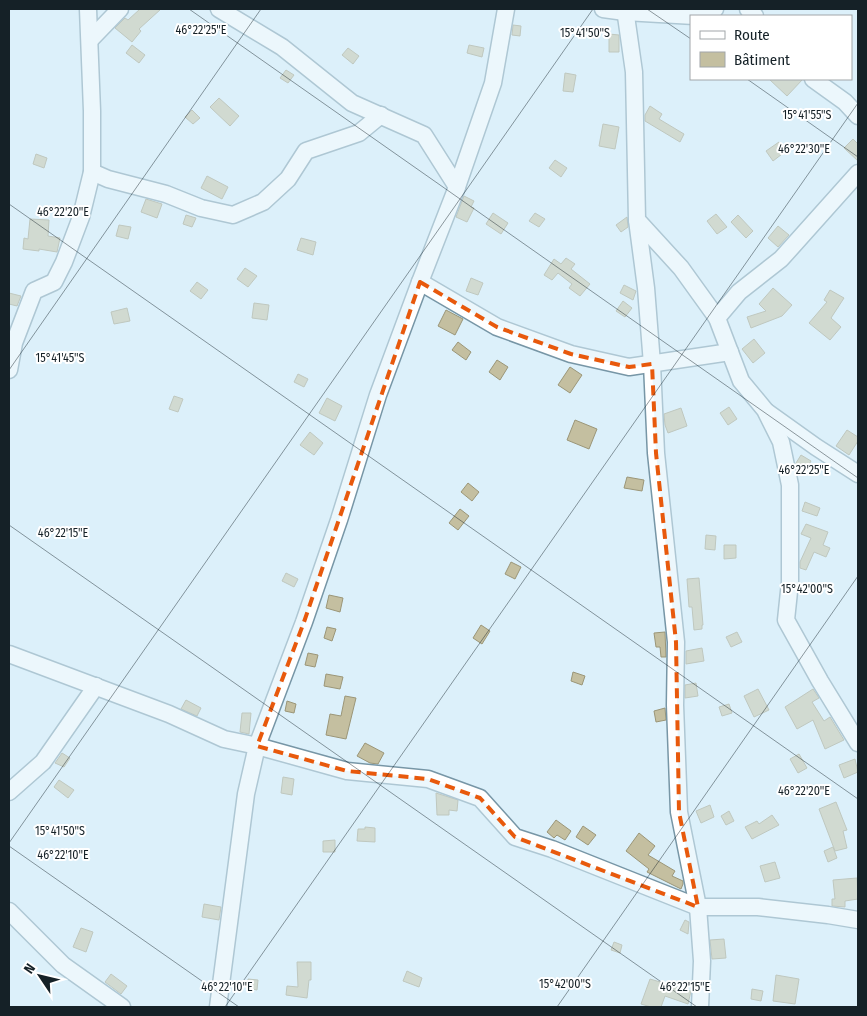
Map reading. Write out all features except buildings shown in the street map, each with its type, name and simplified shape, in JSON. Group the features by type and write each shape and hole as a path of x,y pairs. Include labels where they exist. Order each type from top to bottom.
{"street":[{"path":"9,370 14,343 34,291 54,282 64,262 81,217 92,172 88,9"},
{"path":"90,40 120,9"},
{"path":"219,9 282,47 352,103 424,135 457,187"},
{"path":"218,1007 246,794 257,746 304,622 339,520 378,395 457,187 493,83 506,9"},
{"path":"603,9 690,16"},
{"path":"697,15 715,9"},
{"path":"625,10 634,72 637,220 646,288 656,453 676,642 675,705 679,812 698,907 702,961 700,1007"},
{"path":"815,80 845,102 858,116"},
{"path":"92,172 108,179 166,194 201,208 233,215 263,202 288,179 306,151 359,133 381,115"},
{"path":"717,318 739,292 781,259 858,173"},
{"path":"637,220 681,268 717,318 741,381 765,410 781,442 790,485 790,582 786,620 858,743"},
{"path":"420,282 497,327 571,354 629,367 730,352"},
{"path":"765,410 816,447 858,474"},
{"path":"9,654 169,714 224,739 257,746 347,771 428,779 480,798 515,837 552,849 698,907 758,906 858,920"},
{"path":"9,792 43,762 96,686"},
{"path":"9,911 63,965 122,1007"}],"highlighted area":[{"path":"420,282 497,327 571,354 629,367 652,364 656,453 676,642 679,812 698,907 515,837 480,798 428,779 347,771 257,746 304,622"}]}
